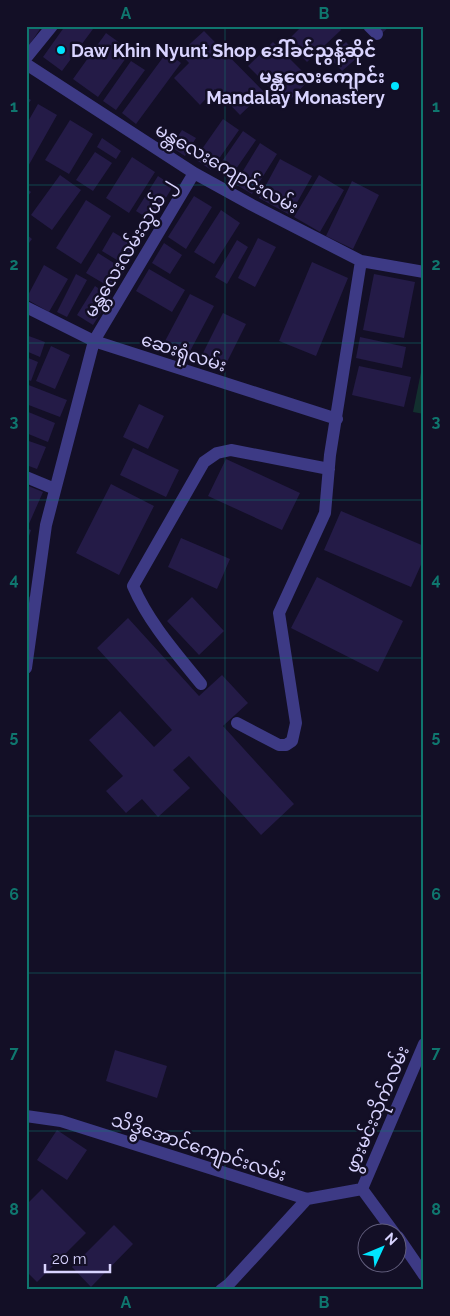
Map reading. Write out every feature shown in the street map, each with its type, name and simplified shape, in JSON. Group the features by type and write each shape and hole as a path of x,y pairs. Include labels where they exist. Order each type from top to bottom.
{"street":[{"path":"26,58 52,26"},
{"name":"မန္တလေးကျောင်းလမ်း","path":"26,64 194,173 252,205 361,261 424,272"},
{"name":"မန္တလေးလမ်းသွယ် ၂","path":"26,668 46,525 94,342 194,173"},
{"path":"238,723 279,745 292,741 296,723 279,613 325,513 329,469 361,261"},
{"name":"ဆေးရုံလမ်း","path":"26,308 94,342 337,419"},
{"path":"201,684 152,622 141,605 133,586 204,462 217,453 231,450 329,469"},
{"path":"26,477 55,489"},
{"name":"ဖွားမင်းသိုက်လမ်း","path":"362,1189 424,1044"},
{"name":"သိဒ္ဓိအောင်ကျောင်းလမ်း","path":"26,1116 61,1121 308,1199 362,1189"},
{"path":"362,1189 388,1224"},
{"path":"221,1290 229,1284 308,1199"},
{"path":"408,1252 424,1274"}],"green space":[{"path":"424,357 424,414 413,412"}],"building":[{"path":"26,26 42,26 26,50"},
{"path":"65,26 90,26 93,29 62,71 43,57"},
{"path":"302,26 338,26 341,30 307,62 287,41"},
{"path":"372,26 390,26 380,35"},
{"path":"204,31 264,92 240,115 215,89 200,105 174,78 189,63 180,53"},
{"path":"106,33 131,51 98,97 73,79"},
{"path":"273,42 310,79 286,104 248,66"},
{"path":"346,42 359,56 342,71 329,57"},
{"path":"167,52 181,63 136,124 122,113"},
{"path":"131,61 145,70 116,110 103,101"},
{"path":"26,97 31,100 26,107"},
{"path":"38,104 57,115 26,170 26,125"},
{"path":"223,119 239,130 211,170 195,159"},
{"path":"70,120 93,134 69,174 45,160"},
{"path":"182,130 196,138 185,156 171,147"},
{"path":"243,131 256,140 229,179 216,170"},
{"path":"102,138 121,151 116,159 97,147"},
{"path":"260,143 277,154 252,194 235,184"},
{"path":"95,152 112,163 93,191 76,180"},
{"path":"132,157 155,172 129,213 106,198"},
{"path":"280,159 312,176 290,215 259,198"},
{"path":"60,175 81,190 52,230 31,215"},
{"path":"319,175 344,190 320,232 294,217"},
{"path":"158,176 173,186 152,221 136,211"},
{"path":"352,181 379,195 353,249 326,236"},
{"path":"26,188 31,192 26,199"},
{"path":"194,196 212,207 186,249 168,237"},
{"path":"86,200 111,216 81,264 56,248"},
{"path":"221,210 240,223 214,264 194,252"},
{"path":"113,232 138,247 127,266 102,251"},
{"path":"26,234 32,239 26,247"},
{"path":"258,238 276,247 255,287 238,278"},
{"path":"237,240 248,247 227,284 215,277"},
{"path":"164,243 182,255 170,274 152,263"},
{"path":"98,253 125,270 113,289 86,273"},
{"path":"312,262 348,278 316,356 279,341"},
{"path":"44,265 68,279 49,312 26,299"},
{"path":"149,269 185,290 172,312 136,291"},
{"path":"76,274 87,280 67,317 57,312"},
{"path":"374,274 415,282 404,338 363,330"},
{"path":"95,286 111,297 93,325 77,315"},
{"path":"190,294 214,306 188,355 164,343"},
{"path":"223,313 246,324 224,368 201,357"},
{"path":"26,335 45,342 40,357 26,351"},
{"path":"360,337 406,347 402,368 356,358"},
{"path":"51,346 70,355 55,389 36,381"},
{"path":"26,357 38,362 31,381 26,379"},
{"path":"359,366 411,377 404,407 352,395"},
{"path":"26,384 67,400 60,417 26,404"},
{"path":"139,404 164,416 148,449 123,437"},
{"path":"26,411 55,423 48,442 26,433"},
{"path":"26,440 46,447 37,469 26,465"},
{"path":"133,448 179,470 166,497 120,475"},
{"path":"226,459 300,493 282,530 208,496"},
{"path":"111,484 154,506 119,575 76,553"},
{"path":"26,485 43,492 28,526 26,525"},
{"path":"341,511 424,546 424,558 411,587 324,550"},
{"path":"26,528 31,530 27,542 26,542"},
{"path":"181,538 230,559 217,589 168,567"},
{"path":"317,577 403,621 378,672 291,628"},
{"path":"26,596 32,597 27,620 26,620"},
{"path":"192,597 224,631 199,655 167,621"},
{"path":"128,618 199,696 222,675 248,703 223,726 294,804 261,835 189,756 173,770 190,788 158,817 142,799 126,813 106,791 123,776 89,740 120,711 154,747 172,730 97,648"},
{"path":"115,1050 167,1066 157,1098 106,1081"},
{"path":"57,1130 87,1150 67,1180 37,1160"},
{"path":"42,1189 86,1233 37,1282 26,1271 26,1205"},
{"path":"114,1225 133,1244 91,1287 72,1267"}],"place":[{"name":"Daw Khin Nyunt Shop ဒေါ်ခင်ညွန့်ဆိုင်","path":"61,50"},
{"name":"မန္တလေးကျောင်း Mandalay Monastery","path":"395,86"}]}
